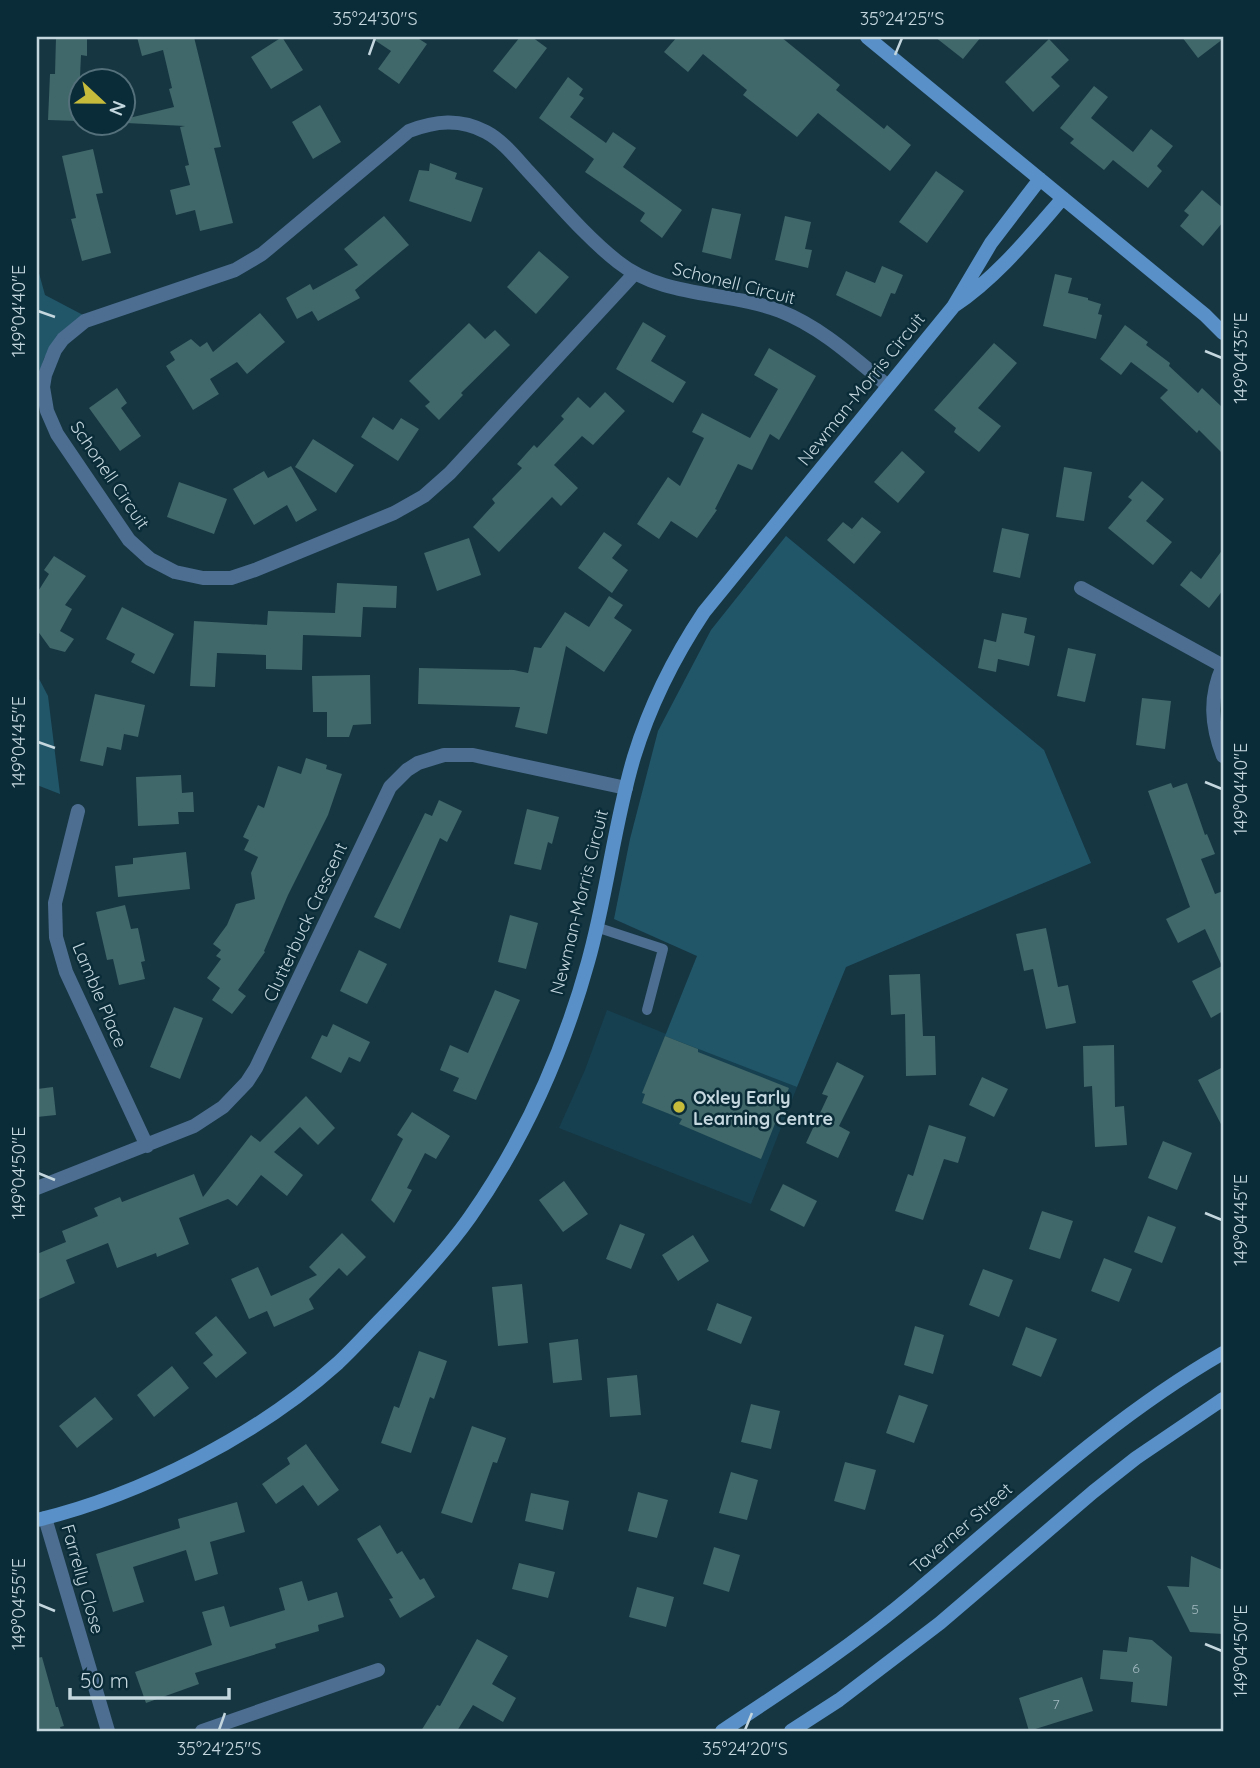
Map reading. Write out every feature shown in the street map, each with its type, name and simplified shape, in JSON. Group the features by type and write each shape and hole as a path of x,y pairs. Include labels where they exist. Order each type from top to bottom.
{"street":[{"path":"875,39 1223,333"},
{"name":"Schonell Circuit","path":"635,273 450,473 425,496 394,513 230,578 203,578 175,572 143,553 129,540 64,445 47,411 43,387 55,350 63,339 85,321 235,270 262,254 409,131 429,123 464,124 486,132 505,147 595,242 635,273 663,285 776,310 805,321 888,386"},
{"name":"Newman-Morris Circuit","path":"41,1519 100,1500 203,1455 250,1428 295,1397 337,1363 411,1288 471,1215 530,1113 566,1033 589,961 626,788 656,696 698,621 953,307 991,243 1040,179"},
{"name":"Newman-Morris Circuit","path":"953,307 995,275 1063,198"},
{"path":"1081,588 1223,666 1217,678 1212,705 1214,732 1223,756"},
{"name":"Clutterbuck Crescent","path":"37,1188 194,1126 223,1107 247,1082 390,788 407,769 444,755 473,755 626,788"},
{"name":"Lamble Place","path":"78,811 55,903 56,937 66,972 147,1146"},
{"name":"Taverner Street","path":"722,1731 803,1678 914,1594 1107,1432 1223,1353"},
{"path":"791,1731 839,1700 940,1623 1136,1458 1223,1399"},
{"name":"Farrelly Close","path":"41,1519 108,1731"},
{"path":"202,1731 378,1670"}],"lane":[{"path":"596,927 663,949 647,1010"}],"shaded area":[{"path":"37,266 45,295 83,315 44,358 37,381"},
{"path":"786,536 1044,750 1091,863 846,967 797,1087 665,1036 697,956 614,919 630,839 658,731 711,630"},
{"path":"37,675 48,696 60,794 37,785"},
{"name":"Oxley Early Learning Centre","path":"607,1010 797,1087 751,1204 559,1128 585,1070"}],"building":[{"path":"56,37 87,37 87,56 81,55 80,66 66,66 66,121 48,120 50,74 55,74"},
{"path":"137,37 194,37 221,147 214,148 233,223 200,231 195,210 176,215 170,190 190,185 185,166 189,165 180,127 185,126 136,124 136,116 174,107 163,50 142,56"},
{"path":"282,37 303,70 271,89 251,57"},
{"path":"370,37 416,37 427,44 399,84 378,69 391,51"},
{"path":"520,37 532,37 547,48 516,89 493,71"},
{"path":"677,37 781,37 840,85 836,90 884,129 887,125 911,145 890,171 818,113 797,137 743,95 747,90 703,54 688,72 664,52"},
{"path":"935,37 981,37 963,59"},
{"path":"1182,37 1223,37 1223,39 1198,58"},
{"path":"1049,39 1069,60 1051,77 1060,86 1033,112 1005,82"},
{"path":"568,77 583,89 579,95 584,98 570,117 606,143 613,132 636,148 623,167 682,210 662,238 640,221 645,213 585,172 594,159 539,118"},
{"path":"1094,86 1108,97 1091,118 1133,152 1151,129 1173,146 1157,166 1162,171 1148,188 1113,160 1104,170 1070,143 1074,139 1060,128"},
{"path":"320,105 341,142 313,159 292,122"},
{"path":"93,149 103,193 96,194 111,253 82,261 71,219 76,218 62,156"},
{"path":"430,163 457,173 455,179 483,188 471,222 409,201 419,170 429,171"},
{"path":"936,171 964,191 927,243 899,222"},
{"path":"1202,190 1223,208 1223,222 1203,246 1180,226 1189,215 1184,211"},
{"path":"712,208 741,214 731,259 702,252"},
{"path":"384,216 409,245 355,290 360,298 318,321 312,311 297,319 286,298 310,284 313,290 358,265 344,249"},
{"path":"785,216 811,222 805,249 812,250 808,268 775,260"},
{"path":"539,251 569,277 536,314 507,287"},
{"path":"882,266 903,275 895,294 891,293 881,317 836,295 846,271 875,283"},
{"path":"1055,274 1072,278 1068,293 1101,304 1098,314 1102,315 1096,339 1043,326"},
{"path":"260,313 285,342 247,374 237,362 210,379 219,394 193,410 166,366 175,360 170,352 191,339 200,347 207,342 213,352"},
{"path":"643,322 666,336 651,361 686,382 673,403 616,369"},
{"path":"469,323 485,339 495,330 510,345 461,393 463,395 439,420 425,406 430,402 409,381"},
{"path":"1125,325 1148,342 1146,345 1170,363 1169,366 1198,393 1202,388 1223,408 1223,454 1160,398 1168,390 1131,362 1121,375 1100,359"},
{"path":"994,343 1017,363 978,408 1001,426 979,452 954,432 956,428 934,410"},
{"path":"769,348 816,376 779,440 770,434 752,470 738,464 715,509 717,510 697,538 671,521 659,539 637,524 668,477 680,486 704,438 692,432 702,413 750,438 778,389 754,375"},
{"path":"117,388 127,403 121,408 141,436 120,451 89,408"},
{"path":"605,392 625,411 593,445 582,436 554,465 578,488 561,506 552,497 499,552 473,527 495,503 492,499 522,468 517,464 534,445 537,448 564,419 561,416 578,397 590,408"},
{"path":"373,417 393,430 401,418 419,429 398,461 361,437"},
{"path":"313,439 354,465 336,493 295,467"},
{"path":"902,451 925,472 898,503 874,482"},
{"path":"291,466 317,510 296,522 287,505 254,525 233,489 264,471 268,478"},
{"path":"1064,467 1092,472 1084,521 1056,517"},
{"path":"1142,481 1164,499 1146,521 1172,542 1153,565 1108,528 1132,500 1128,497"},
{"path":"179,482 227,499 214,534 167,517"},
{"path":"862,517 881,532 854,564 827,540 843,522 852,529"},
{"path":"1002,528 1029,534 1020,578 993,572"},
{"path":"604,532 622,545 612,558 628,570 612,593 578,568"},
{"path":"469,538 481,575 437,591 424,553"},
{"path":"1223,549 1223,590 1209,608 1180,585 1191,571 1201,579"},
{"path":"54,556 86,576 65,605 72,609 60,631 74,639 65,652 50,648 37,630 37,593 49,574 44,570"},
{"path":"337,583 397,586 396,608 363,607 361,637 303,635 302,670 266,669 266,655 217,653 215,687 190,686 194,621 267,625 268,611 335,613"},
{"path":"609,596 623,605 614,618 632,630 604,672 566,646 547,734 515,727 520,707 418,704 419,668 514,670 528,673 534,647 541,648 565,612 589,627"},
{"path":"122,607 174,634 154,674 131,662 135,654 106,639"},
{"path":"1002,613 1027,618 1024,633 1035,636 1029,666 998,659 996,672 978,668 984,639 996,642"},
{"path":"1068,648 1096,654 1085,702 1057,696"},
{"path":"370,675 371,724 353,725 349,737 327,737 327,712 313,712 312,676"},
{"path":"95,694 145,705 138,737 124,734 121,750 107,747 103,766 80,761"},
{"path":"1142,698 1171,701 1165,749 1136,745"},
{"path":"306,758 327,765 326,769 342,774 328,815 288,895 265,952 238,990 246,996 232,1014 212,1000 220,988 207,978 221,959 216,956 221,950 213,944 227,925 236,904 255,899 251,873 258,857 244,850 249,840 243,837 258,805 264,808 278,766 301,774"},
{"path":"181,775 182,793 193,792 194,812 178,812 179,824 138,826 136,777"},
{"path":"1171,783 1173,788 1187,783 1205,835 1207,834 1215,854 1201,859 1215,894 1223,891 1223,1011 1211,1018 1192,981 1222,966 1205,929 1178,943 1166,919 1190,907 1148,791"},
{"path":"439,800 462,811 447,842 440,838 400,929 374,917 425,813 432,816"},
{"path":"527,809 559,817 552,844 548,842 541,870 514,864"},
{"path":"186,852 190,889 118,897 115,866 133,864 133,858"},
{"path":"125,905 131,929 138,928 145,961 141,962 145,979 119,985 113,959 107,960 96,912"},
{"path":"510,915 538,923 526,969 498,962"},
{"path":"1046,928 1058,987 1068,985 1076,1023 1046,1029 1033,969 1024,971 1016,934"},
{"path":"359,950 387,964 367,1004 340,991"},
{"path":"920,974 923,1036 935,1036 936,1075 906,1076 905,1014 891,1015 889,975"},
{"path":"495,990 520,1000 476,1100 453,1091 459,1078 440,1070 450,1045 468,1053"},
{"path":"174,1007 203,1018 180,1079 150,1067"},
{"path":"333,1024 370,1042 360,1062 349,1057 341,1073 311,1058 322,1035 327,1037"},
{"path":"665,1036 789,1088 761,1159 679,1124 682,1119 642,1103 645,1094 642,1093"},
{"path":"1114,1045 1115,1107 1124,1106 1127,1145 1095,1147 1092,1086 1084,1087 1083,1046"},
{"path":"837,1062 864,1076 839,1126 850,1132 838,1158 806,1143 828,1096 822,1094"},
{"path":"1223,1067 1223,1128 1198,1080"},
{"path":"982,1077 1008,1089 994,1117 969,1105"},
{"path":"53,1087 56,1115 37,1117 37,1089"},
{"path":"306,1096 335,1128 318,1145 300,1127 274,1152 303,1175 287,1196 261,1175 237,1206 228,1199 179,1218 189,1244 157,1257 156,1253 117,1268 108,1243 66,1260 75,1283 37,1300 37,1254 66,1242 62,1231 98,1216 94,1208 120,1197 122,1202 194,1174 203,1197 251,1135 260,1142"},
{"path":"412,1112 450,1136 436,1159 425,1153 407,1188 412,1190 394,1223 371,1200 403,1139 397,1135"},
{"path":"929,1125 966,1137 958,1163 944,1159 923,1220 895,1211 908,1174 913,1176"},
{"path":"1163,1141 1192,1153 1177,1190 1148,1178"},
{"path":"564,1181 588,1214 563,1232 539,1200"},
{"path":"783,1184 817,1201 804,1227 770,1210"},
{"path":"1042,1211 1073,1221 1060,1259 1029,1249"},
{"path":"1148,1216 1176,1227 1162,1263 1134,1252"},
{"path":"620,1224 645,1234 631,1269 606,1259"},
{"path":"342,1233 366,1257 347,1276 339,1268 309,1299 314,1309 274,1327 267,1311 249,1319 231,1279 258,1267 271,1296 317,1275 309,1267"},
{"path":"693,1235 709,1261 678,1281 662,1255"},
{"path":"1104,1258 1132,1269 1119,1302 1091,1291"},
{"path":"983,1269 1013,1280 999,1317 969,1305"},
{"path":"522,1284 528,1343 498,1346 492,1287"},
{"path":"717,1303 752,1317 741,1344 707,1330"},
{"path":"216,1316 247,1353 216,1378 203,1363 213,1355 195,1333"},
{"path":"915,1326 944,1335 933,1374 904,1365"},
{"path":"1026,1327 1057,1339 1041,1377 1012,1365"},
{"path":"578,1339 582,1380 553,1383 549,1343"},
{"path":"419,1351 447,1361 434,1399 430,1397 411,1453 381,1443 394,1406 399,1408"},
{"path":"172,1366 189,1388 154,1417 137,1395"},
{"path":"637,1375 641,1415 610,1417 607,1378"},
{"path":"899,1395 928,1405 914,1443 886,1433"},
{"path":"95,1397 113,1419 77,1448 59,1426"},
{"path":"751,1404 780,1411 771,1449 741,1442"},
{"path":"472,1426 506,1438 497,1463 493,1462 472,1523 441,1513"},
{"path":"306,1444 339,1490 318,1506 303,1485 276,1504 262,1484 290,1464 287,1458"},
{"path":"845,1462 876,1470 865,1510 834,1501"},
{"path":"731,1472 758,1480 747,1520 719,1513"},
{"path":"638,1492 668,1500 657,1538 628,1531"},
{"path":"531,1493 569,1501 563,1530 525,1521"},
{"path":"237,1502 245,1532 210,1542 218,1574 195,1581 186,1550 133,1567 144,1602 113,1612 96,1554 180,1528 178,1519"},
{"path":"380,1525 397,1554 402,1551 420,1580 424,1578 435,1597 400,1618 389,1599 393,1598 357,1539"},
{"path":"714,1547 740,1555 729,1592 703,1584"},
{"path":"1191,1556 1223,1570 1223,1634 1190,1632 1167,1586 1189,1587"},
{"path":"519,1563 555,1572 548,1598 512,1589"},
{"path":"302,1581 308,1601 337,1592 344,1617 318,1625 319,1631 275,1644 276,1648 195,1673 199,1684 146,1703 135,1672 212,1645 202,1612 224,1606 230,1627 285,1610 279,1588"},
{"path":"637,1587 674,1597 666,1627 629,1617"},
{"path":"1129,1637 1152,1640 1172,1657 1167,1706 1131,1702 1133,1682 1100,1679 1103,1650 1127,1652"},
{"path":"477,1639 508,1656 492,1684 516,1698 503,1722 473,1705 457,1731 421,1731 437,1705 440,1706"},
{"path":"42,1657 64,1726 60,1727 61,1731 37,1731 37,1658"},
{"path":"1082,1677 1093,1711 1029,1731 1019,1698"}],"place":[{"name":"Oxley Early Learning Centre","path":"679,1107"}]}
